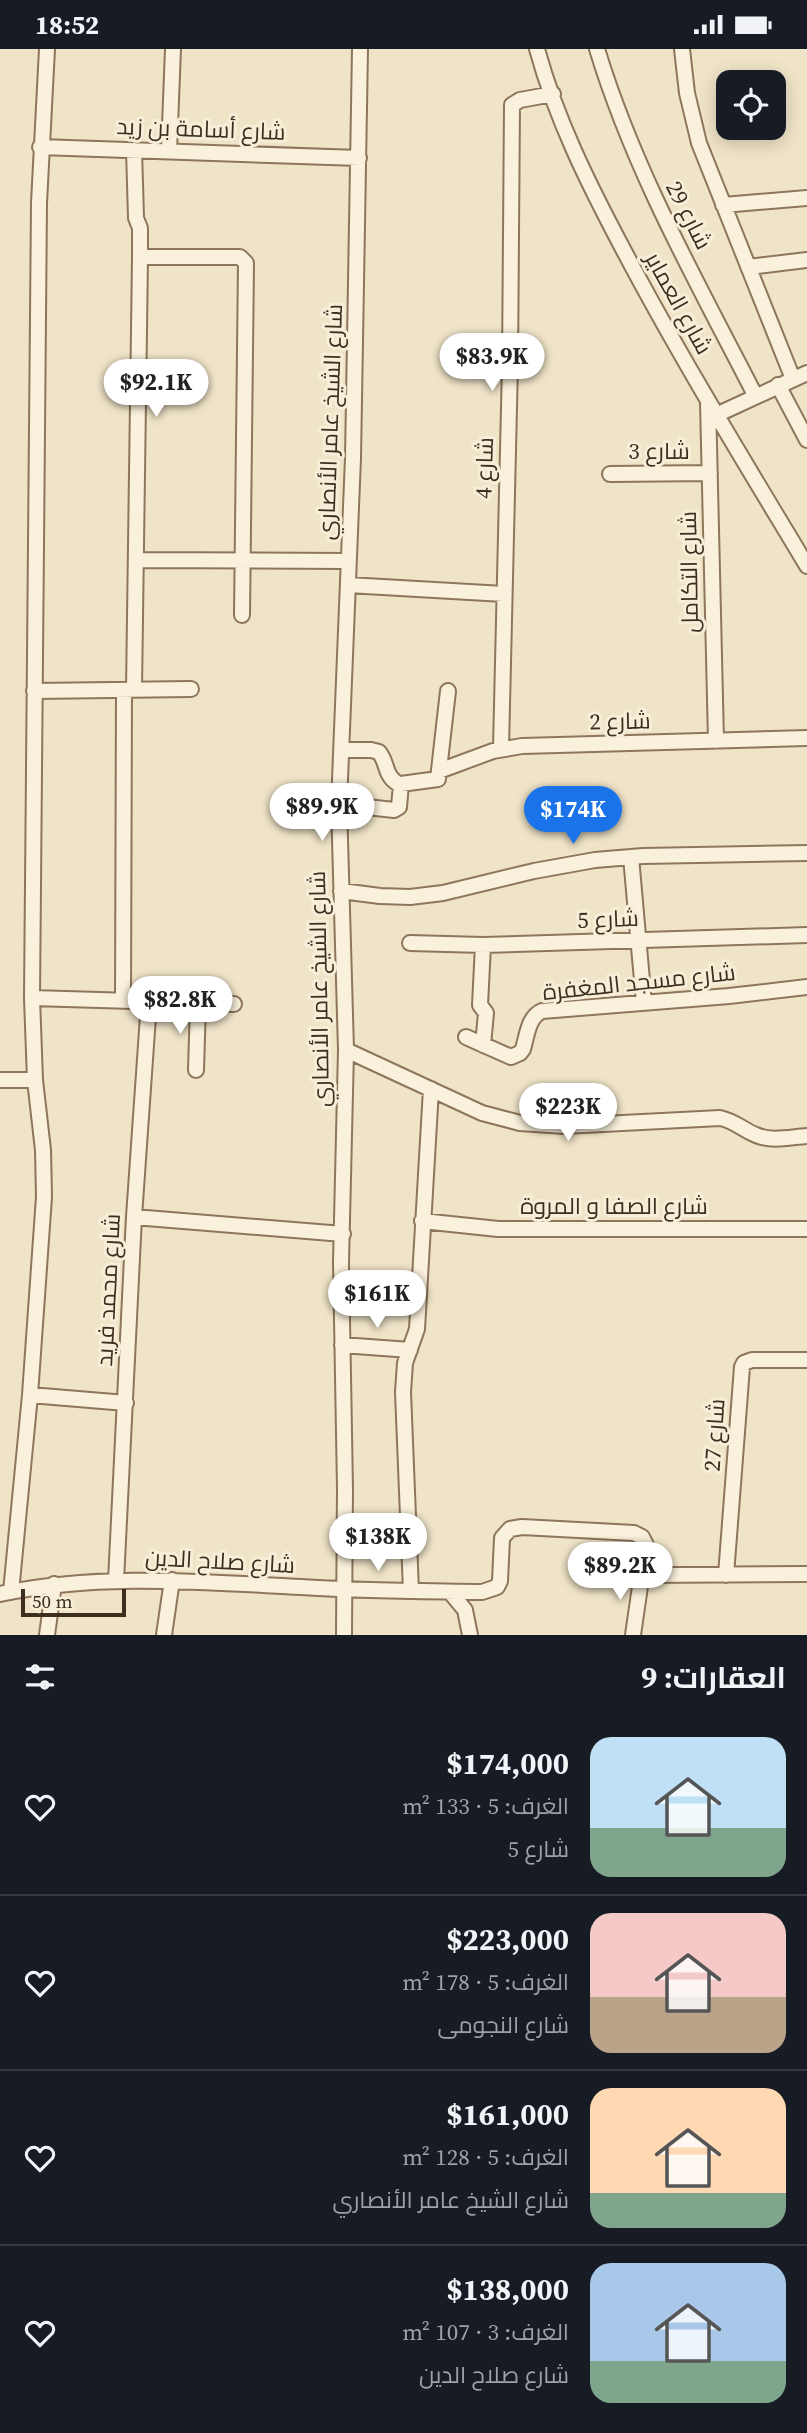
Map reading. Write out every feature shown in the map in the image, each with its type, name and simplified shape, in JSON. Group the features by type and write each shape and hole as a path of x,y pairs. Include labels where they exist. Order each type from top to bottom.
{"street":[{"path":"6,1593 30,1395 44,1197 32,998 40,147 47,49"},
{"path":"169,151 173,49"},
{"name":"شارع الشيخ عامر الأنصاري","path":"344,1635 342,1345 346,1050 339,804 354,444 360,49"},
{"name":"شارع العماير","path":"537,49 579,160 602,211 650,301 807,566"},
{"name":"شارع 29","path":"597,49 642,170 755,395"},
{"path":"682,49 692,118 699,143 793,379"},
{"name":"شارع 4","path":"501,748 510,365 512,105 517,101 553,94"},
{"name":"شارع أسامة بن زيد","path":"40,147 359,158"},
{"path":"123,1001 129,690 136,561 140,257 134,150"},
{"path":"723,205 807,198"},
{"path":"140,257 240,257 246,263 242,615"},
{"path":"748,267 807,260"},
{"path":"716,415 807,373"},
{"path":"778,385 807,440"},
{"name":"شارع التكامل","path":"708,401 716,741"},
{"name":"شارع 3","path":"610,474 709,474"},
{"path":"136,561 349,561"},
{"path":"348,585 504,594"},
{"path":"34,691 191,689"},
{"path":"439,771 448,691"},
{"name":"شارع 2","path":"400,785 435,781 439,771 501,748 807,738"},
{"path":"339,804 394,810 399,805 400,785 386,772 384,760 379,753 371,750 342,750"},
{"path":"341,891 410,897 595,860 807,853"},
{"path":"631,857 644,1003"},
{"name":"شارع 5","path":"410,943 483,945 807,935"},
{"path":"483,945 480,1005 486,1013 484,1045"},
{"name":"شارع مسجد المغفرة","path":"466,1037 506,1056 516,1056 523,1049 531,1020 537,1012 729,996 807,986"},
{"path":"32,998 234,1004"},
{"name":"شارع محمد فريد","path":"116,1581 134,1217 149,1002"},
{"path":"196,1070 198,1003"},
{"path":"346,1050 482,1113 520,1123 565,1126 720,1118 737,1123 750,1133 766,1138 807,1136"},
{"path":"0,1080 35,1080"},
{"path":"411,1591 403,1392 405,1363 417,1329 431,1089"},
{"path":"134,1217 343,1234"},
{"name":"شارع الصفا و المروة","path":"422,1221 498,1229 807,1229"},
{"path":"342,1345 410,1350"},
{"name":"شارع 27","path":"726,1575 742,1367 744,1363 752,1360 807,1360"},
{"path":"30,1395 126,1403"},
{"name":"شارع صلاح الدين","path":"6,1593 54,1584 172,1580 343,1590 482,1592 496,1587 501,1576 502,1538 510,1529 516,1527 634,1533 642,1537 646,1545 642,1574"},
{"path":"633,1635 642,1574 807,1574"},
{"path":"164,1635 172,1580"},
{"path":"47,1635 54,1584"},
{"path":"450,1592 465,1610 470,1635"}]}
